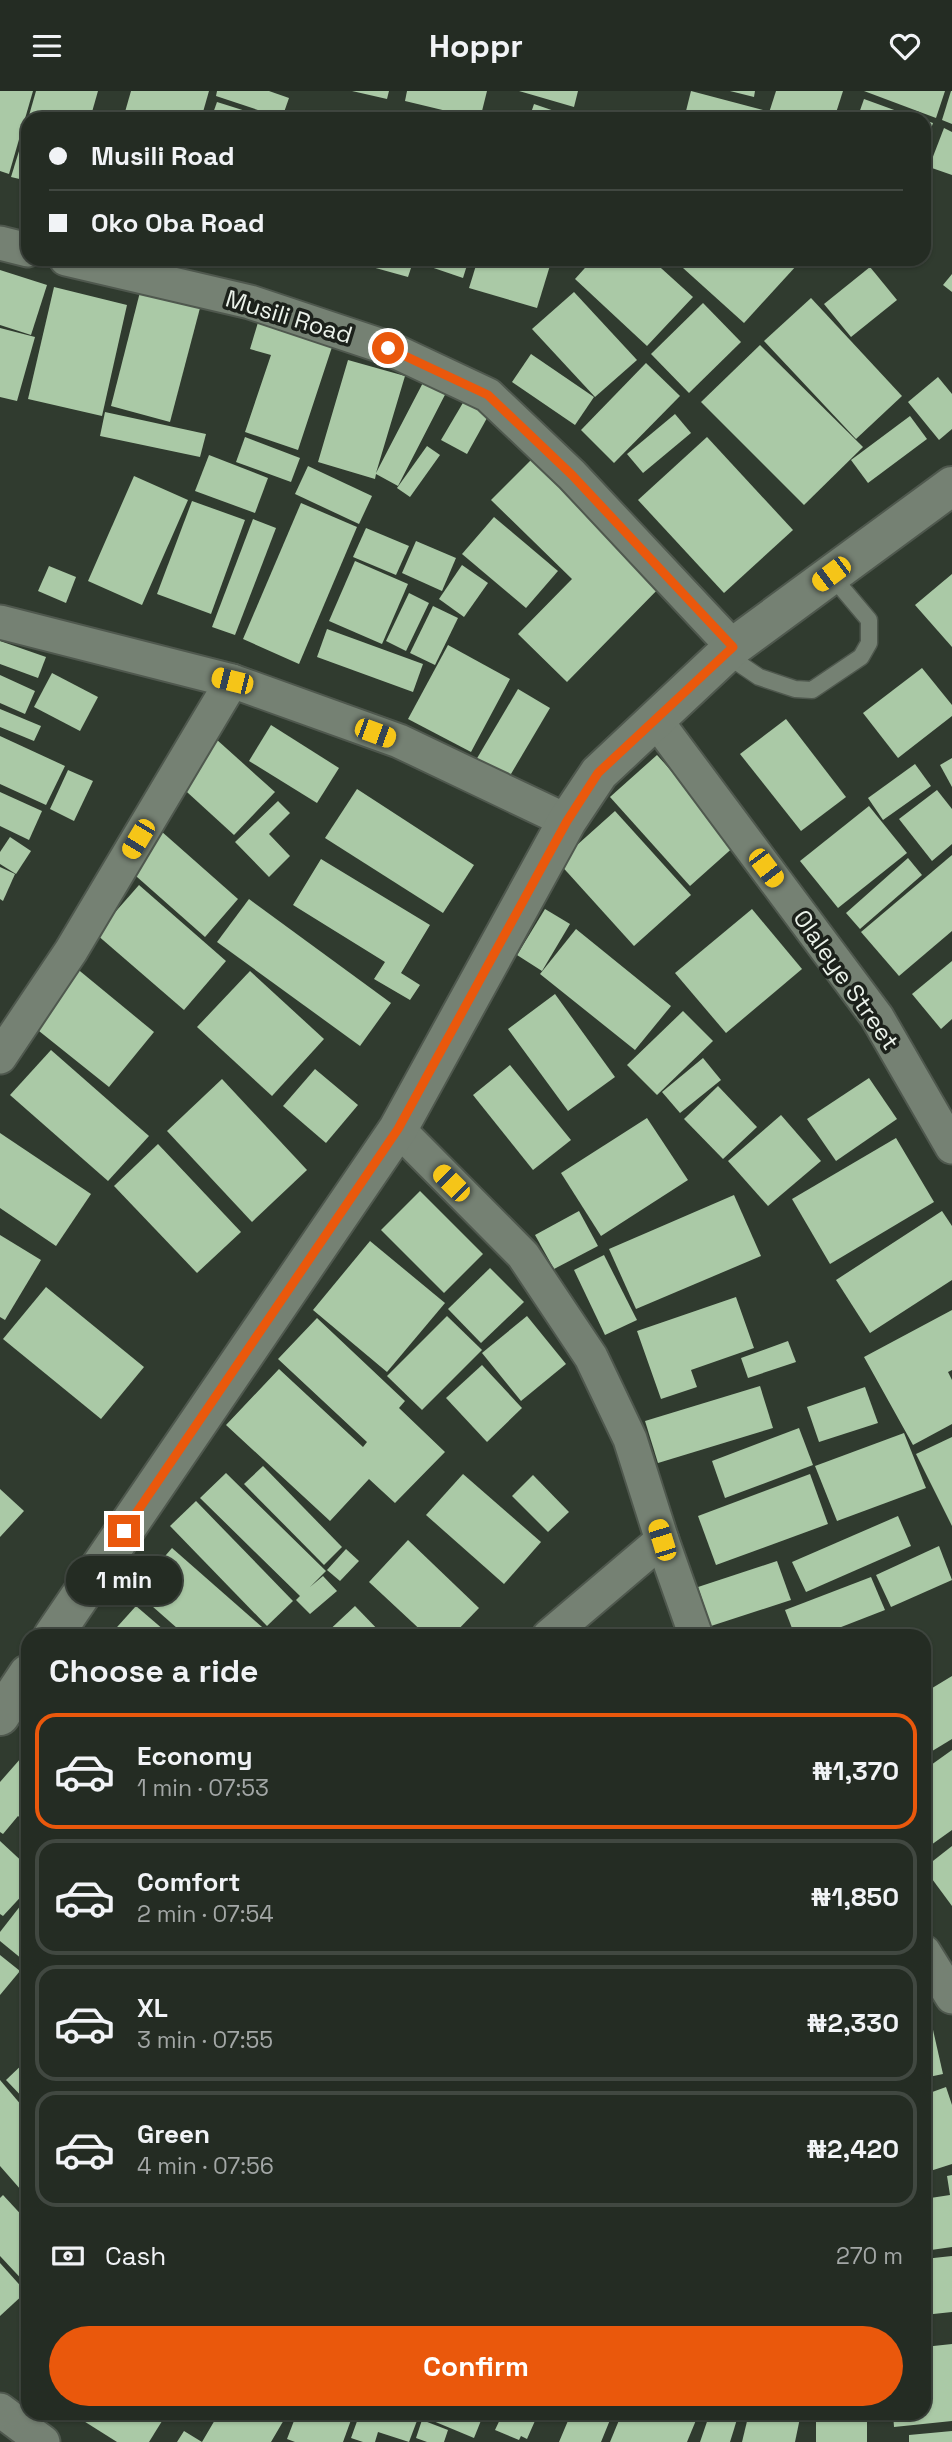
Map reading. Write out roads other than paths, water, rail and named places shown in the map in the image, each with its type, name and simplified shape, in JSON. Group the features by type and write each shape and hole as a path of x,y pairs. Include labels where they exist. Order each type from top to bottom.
{"street":[{"path":"0,243 21,248"},
{"name":"Musili Road","path":"96,266 250,302 388,348 488,395 572,475 729,651"},
{"path":"58,1629 398,1129 567,821 598,773 729,651 952,486"},
{"path":"0,622 232,681 399,741 567,821"},
{"path":"0,1057 71,951 232,681"},
{"name":"Olaleye Street","path":"655,719 877,1017 952,1147"},
{"path":"398,1129 523,1255 591,1357 630,1439 694,1629"},
{"path":"557,1629 662,1540"},
{"path":"0,1716 21,1684"},
{"path":"931,1963 952,1997"}],"lane":[{"path":"729,651 759,677 795,689 812,689 861,657 869,643 869,620 831,574"}]}
